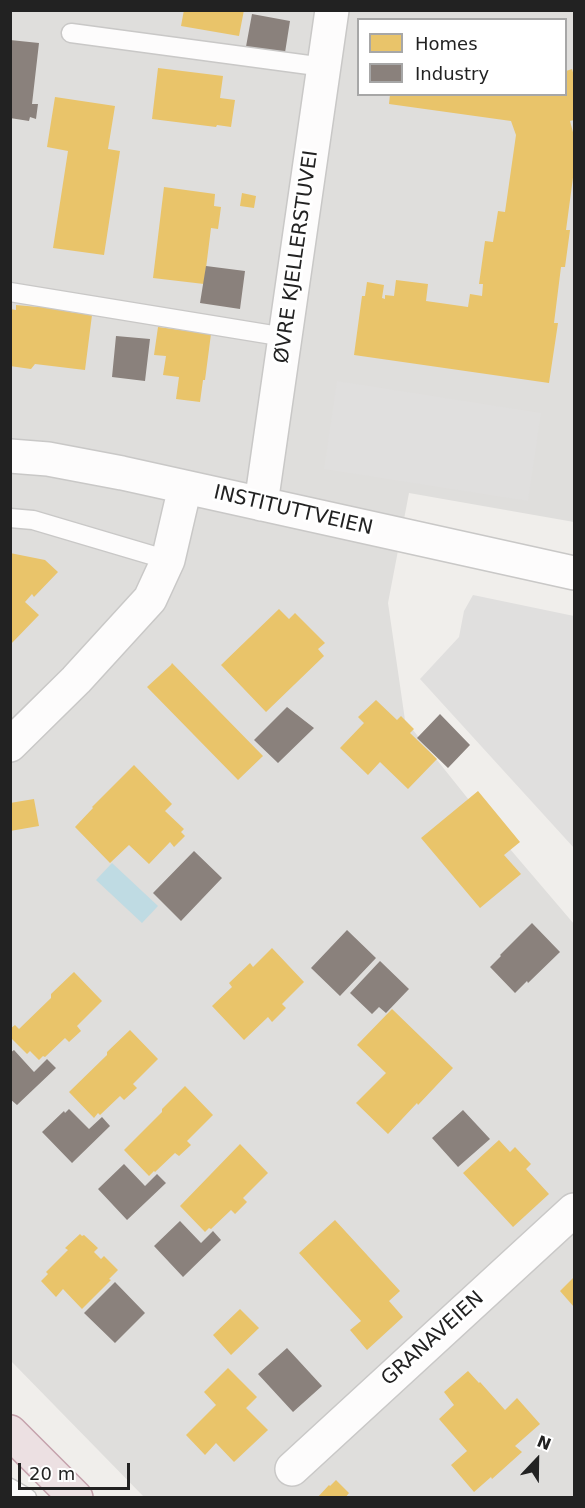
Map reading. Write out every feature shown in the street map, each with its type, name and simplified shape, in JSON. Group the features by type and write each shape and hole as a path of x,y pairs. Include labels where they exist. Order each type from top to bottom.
{"highway":[{"path":"10,1432 76,1497"}],"street":[{"name":"ØVRE KJELLERSTUVEI","path":"261,504 332,10"},
{"name":"INSTITUTTVEIEN","path":"10,456 48,459 86,466 574,573"},
{"path":"10,745 76,680 150,599 168,560 185,487"},
{"name":"GRANAVEIEN","path":"292,1469 574,1210"}],"lane":[{"path":"71,33 324,67"},
{"path":"10,292 285,337"},
{"path":"10,518 33,520 168,560"},
{"path":"10,1488 27,1497"}],"shaded area":[{"path":"10,11 574,11 574,522 409,493 388,603 405,720 481,815 574,924 574,1497 144,1497 11,1361"},
{"path":"337,381 541,413 528,501 324,469"},
{"path":"473,595 574,616 574,848 420,679 459,637 464,611"}],"water":[{"path":"112,863 158,906 142,923 96,880"}],"building: Homes":[{"path":"184,10 244,10 239,36 181,26"},
{"path":"158,68 223,76 220,98 235,100 231,127 152,119"},
{"path":"572,69 574,76 574,120 570,121 574,136 574,170 566,230 570,230 565,267 561,267 554,323 558,323 549,383 354,355 362,296 365,296 367,282 384,285 382,298 385,299 385,295 394,296 396,280 428,284 426,301 468,307 470,294 482,296 483,284 479,284 485,241 493,242 498,211 505,212 516,135 511,121 389,104 390,96 567,96 567,71"},
{"path":"55,97 115,106 108,149 120,151 104,255 53,248 68,151 47,147"},
{"path":"164,187 215,194 214,206 221,207 218,229 211,228 204,284 153,278"},
{"path":"242,193 256,196 254,208 240,206"},
{"path":"16,305 70,309 70,312 92,315 85,370 35,364 31,369 10,366 10,309 16,310"},
{"path":"158,327 211,334 200,402 176,399 179,377 163,375 166,356 154,355"},
{"path":"10,553 45,560 58,572 34,597 32,594 25,602 39,615 10,645"},
{"path":"279,609 289,619 295,613 325,643 318,649 324,656 266,712 221,665"},
{"path":"172,663 263,756 238,780 147,687"},
{"path":"376,700 397,720 401,716 414,729 410,733 437,759 408,789 380,762 368,775 340,748 364,723 358,717"},
{"path":"134,765 172,804 165,811 184,829 181,832 185,836 174,847 170,842 149,864 129,845 110,863 75,827"},
{"path":"478,791 520,842 504,855 521,874 480,908 421,838"},
{"path":"34,799 39,826 10,831 10,803"},
{"path":"272,948 304,982 282,1004 286,1008 272,1022 268,1017 244,1040 212,1006 232,987 229,983 250,963 253,967"},
{"path":"74,972 102,1001 77,1026 81,1031 69,1042 65,1038 39,1060 30,1051 27,1054 10,1037 10,1029 15,1025 19,1029"},
{"path":"392,1009 453,1068 388,1134 356,1103 386,1073 357,1045"},
{"path":"130,1030 158,1059 133,1084 137,1088 124,1100 120,1096 94,1118 69,1092"},
{"path":"185,1086 213,1115 187,1141 191,1145 179,1156 175,1153 149,1176 124,1150"},
{"path":"499,1140 510,1152 515,1147 531,1164 526,1169 549,1194 513,1227 463,1173"},
{"path":"240,1144 268,1173 243,1198 247,1202 235,1214 231,1210 205,1232 180,1206"},
{"path":"335,1220 400,1291 389,1301 403,1317 367,1350 350,1330 361,1321 299,1253"},
{"path":"80,1234 98,1248 94,1252 101,1259 104,1256 118,1270 82,1309 63,1289 56,1297 41,1281 48,1274 46,1272 68,1250 65,1248"},
{"path":"574,1277 574,1307 560,1291"},
{"path":"240,1309 259,1328 231,1355 213,1335"},
{"path":"228,1368 257,1397 246,1408 268,1430 234,1462 216,1443 205,1455 186,1435 216,1405 204,1392"},
{"path":"468,1371 505,1410 517,1398 540,1424 515,1446 522,1452 474,1492 451,1465 467,1451 439,1419 454,1405 444,1392"},
{"path":"336,1480 349,1493 345,1498 317,1498 329,1485"}],"building: Industry":[{"path":"252,14 290,21 284,59 245,52"},
{"path":"10,40 39,43 32,104 38,104 36,119 30,117 29,121 10,118"},
{"path":"206,266 245,271 240,309 200,303"},
{"path":"116,336 150,339 145,381 112,377"},
{"path":"287,707 314,728 278,763 254,740"},
{"path":"440,714 470,745 448,768 417,738"},
{"path":"194,851 222,878 181,921 153,893"},
{"path":"532,923 560,952 515,993 490,967"},
{"path":"347,930 376,958 340,996 311,968"},
{"path":"380,961 409,989 386,1013 379,1007 372,1014 350,993"},
{"path":"14,1050 34,1072 47,1059 56,1068 17,1105 10,1099 10,1053"},
{"path":"69,1109 89,1129 102,1117 110,1126 72,1163 42,1132"},
{"path":"463,1110 490,1139 458,1167 432,1138"},
{"path":"124,1164 145,1186 157,1174 166,1183 127,1220 98,1189"},
{"path":"180,1221 201,1243 213,1231 221,1240 183,1277 154,1246"},
{"path":"115,1282 145,1313 115,1343 84,1313"},
{"path":"287,1348 322,1386 293,1412 258,1374"}]}
